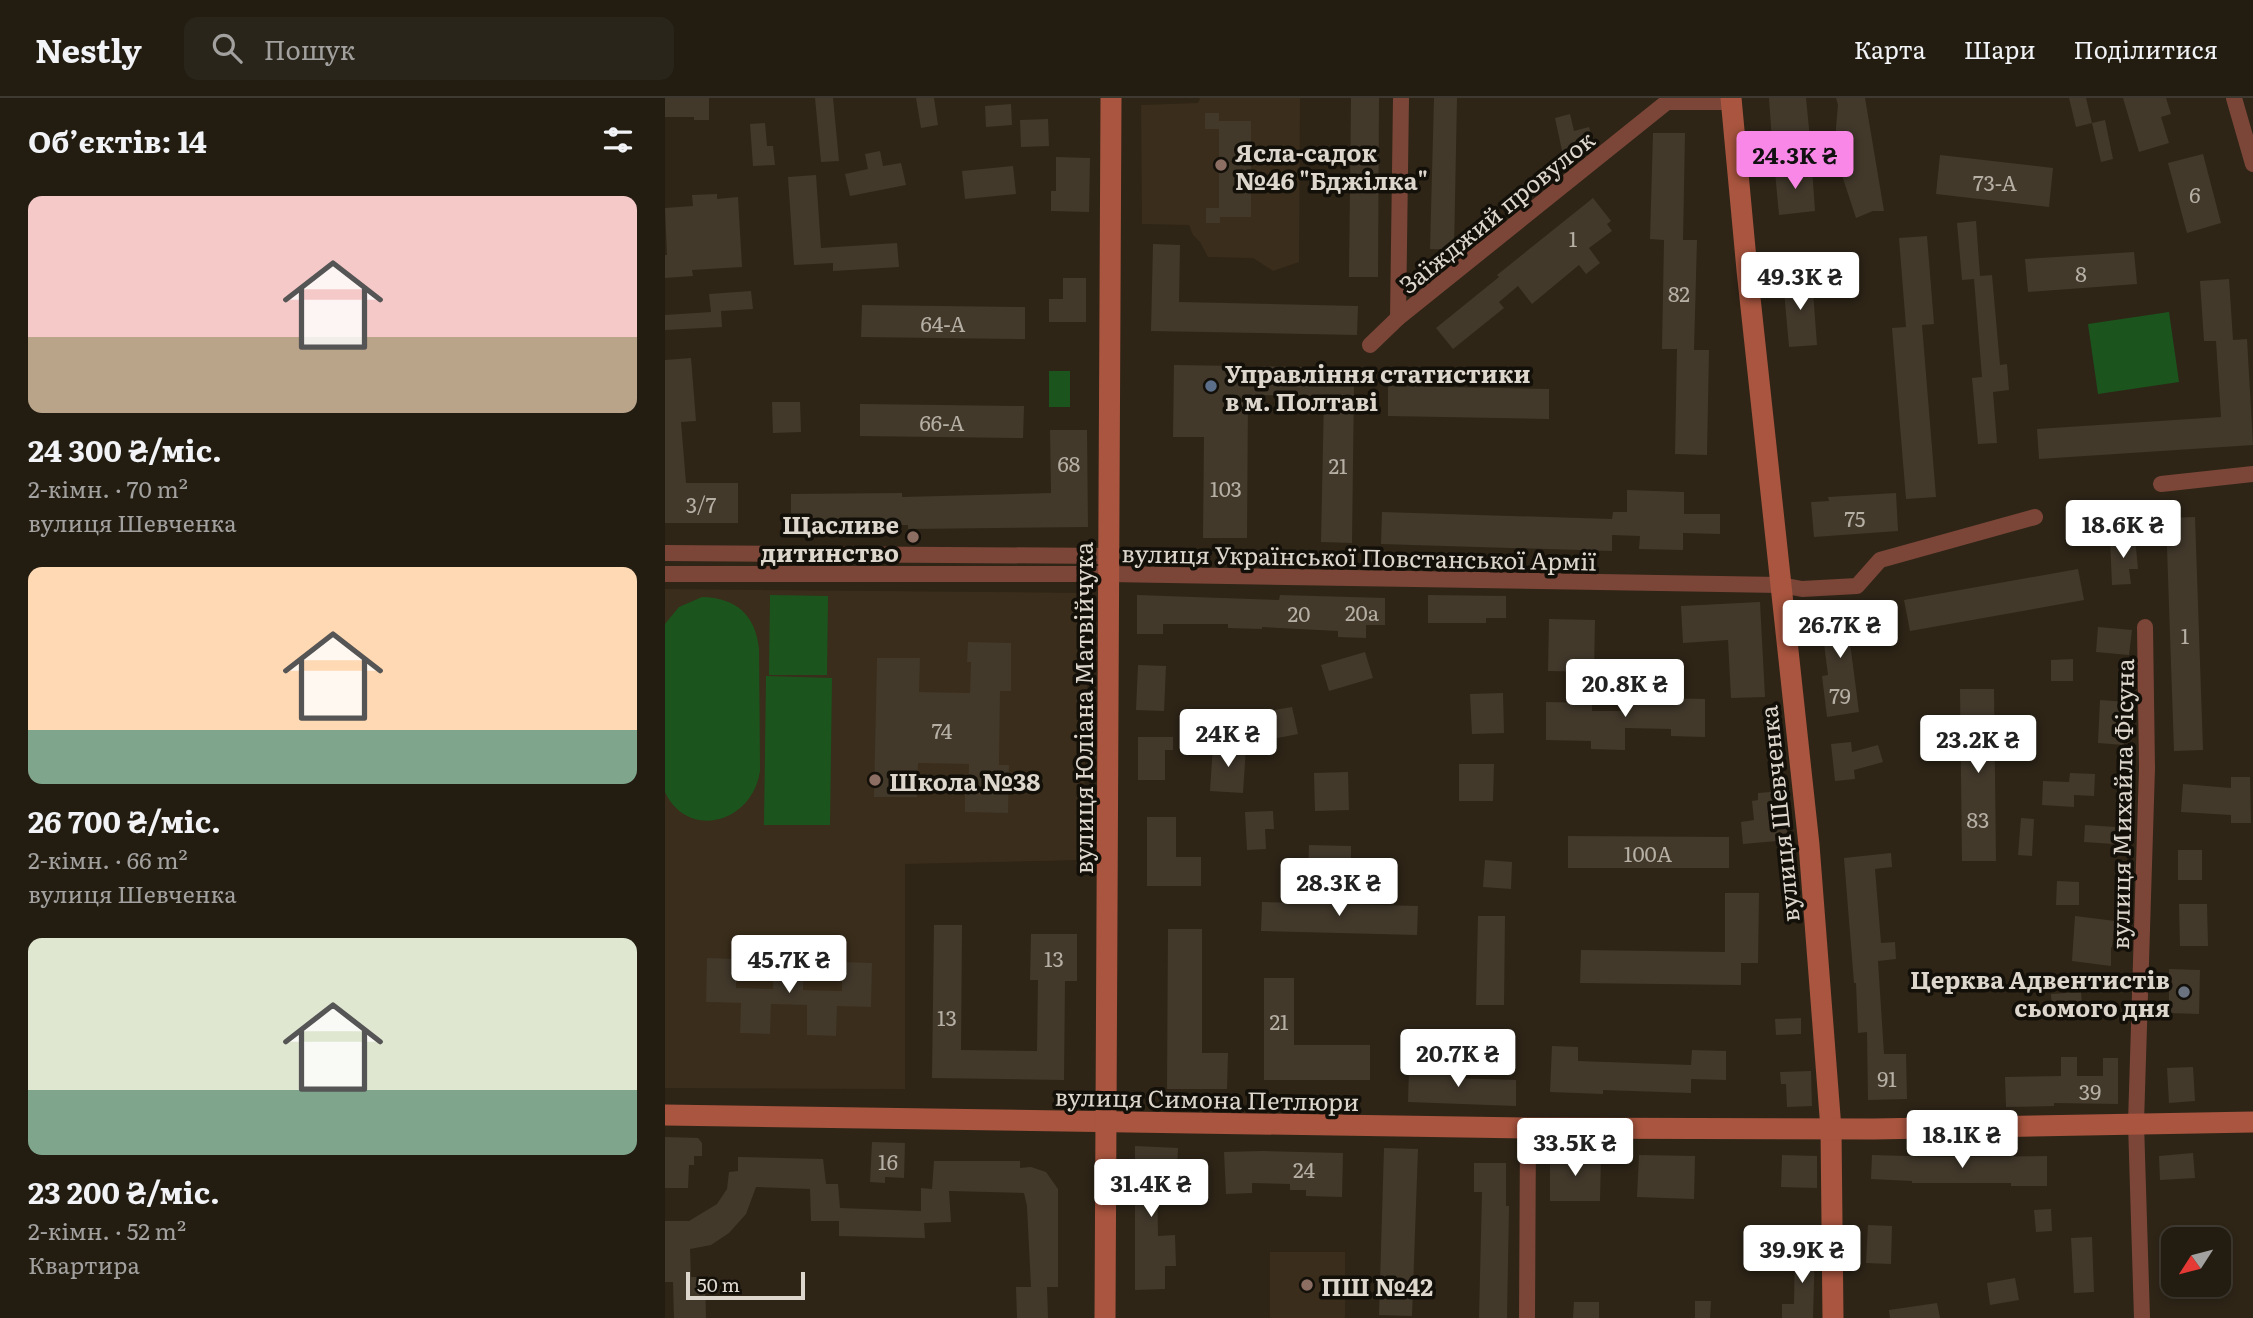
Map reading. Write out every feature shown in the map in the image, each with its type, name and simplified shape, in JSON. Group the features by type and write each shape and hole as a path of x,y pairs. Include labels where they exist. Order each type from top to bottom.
{"street":[{"name":"вулиця Юліана Матвійчука","path":"1105,1318 1111,98"},
{"path":"1398,318 1401,98"},
{"path":"2234,98 2253,164"},
{"name":"Заїжджий провулок","path":"1370,345 1398,318 1667,102 1731,100"},
{"name":"вулиця Шевченка","path":"1731,100 1809,845 1831,1129 1833,1318"},
{"path":"2161,484 2253,474"},
{"name":"вулиця Української Повстанської Армії","path":"665,553 1780,585 1802,589 1857,586 1880,560 2035,517"},
{"name":"вулиця Української Повстанської Армії","path":"665,574 1109,565"},
{"name":"вулиця Михайла Фісуна","path":"2142,1318 2136,1124 2147,768 2145,627"},
{"name":"вулиця Симона Петлюри","path":"665,1115 1528,1128 1831,1129 2253,1122"},
{"path":"1527,1318 1528,1128"}],"shaded area":[{"name":"Ясла-садок №46 \"Бджілка\"","path":"1200,98 1300,98 1299,262 1273,271 1253,258 1208,257 1189,225 1142,224 1141,105 1198,103"},
{"name":"Школа №38","path":"665,589 1090,593 1082,860 905,864 905,1089 665,1088"},
{"name":"ПШ №42","path":"1270,1252 1345,1252 1345,1318 1270,1318"}],"green space":[{"path":"2169,312 2179,382 2098,394 2088,324"},
{"path":"1049,371 1070,371 1070,407 1049,407"},
{"path":"770,595 828,596 827,675 769,675"},
{"path":"702,597 725,601 742,610 757,637 760,771 755,789 745,803 732,814 703,820 688,816 675,807 665,792 665,624 679,607"},
{"path":"766,676 832,678 830,825 764,825"}],"building":[{"path":"665,98 709,98 709,120 665,117"},
{"path":"815,98 833,98 839,161 821,162"},
{"path":"916,98 934,98 938,125 921,128"},
{"path":"1351,98 1379,98 1378,277 1349,277"},
{"path":"1434,98 1457,98 1454,250 1430,249"},
{"path":"1769,98 1806,98 1810,139 1772,141"},
{"path":"1836,98 1865,98 1884,211 1873,211 1856,218 1834,151 1838,105"},
{"path":"2069,98 2086,98 2092,123 2076,127"},
{"path":"2123,98 2166,98 2171,114 2161,117 2169,143 2139,152"},
{"path":"1011,104 1012,125 986,127 985,106"},
{"path":"1205,113 1219,113 1219,121 1251,121 1251,217 1220,217 1220,223 1206,223 1206,208 1219,208 1219,129 1205,129"},
{"path":"1570,114 1574,131 1589,127 1593,141 1579,151 1563,155 1555,118"},
{"path":"1048,119 1049,146 1021,147 1020,120"},
{"path":"2105,120 2113,159 2101,162 2092,123"},
{"path":"765,123 767,146 773,146 775,165 753,166 750,124"},
{"path":"1653,133 1685,133 1683,240 1697,240 1694,350 1709,350 1707,455 1675,454 1677,349 1662,349 1664,240 1650,239"},
{"path":"880,151 883,166 901,163 906,185 850,196 845,174 868,169 865,154"},
{"path":"2203,154 2221,223 2187,233 2168,163"},
{"path":"1940,155 2053,168 2049,207 1936,194"},
{"path":"1056,157 1090,158 1089,212 1051,211 1051,191 1056,191"},
{"path":"1013,166 1016,194 965,199 962,171"},
{"path":"1812,168 1815,211 1779,215 1775,172"},
{"path":"816,175 821,248 897,243 899,267 833,271 833,263 794,265 788,177"},
{"path":"717,194 717,199 738,197 742,267 692,270 693,276 665,278 665,208 693,206 692,195"},
{"path":"1593,198 1611,221 1607,224 1612,231 1589,248 1600,263 1586,274 1579,265 1532,304 1518,286 1499,302 1504,308 1453,349 1436,328"},
{"path":"1976,221 1980,276 1992,275 2000,365 2007,364 2009,390 1993,392 1997,443 1978,444 1972,378 1982,377 1974,279 1962,280 1957,223"},
{"path":"1927,236 1934,324 1922,325 1936,497 1906,499 1892,328 1906,327 1899,238"},
{"path":"1153,244 1180,245 1179,302 1358,306 1357,335 1151,331"},
{"path":"2134,252 2137,284 2028,292 2025,259"},
{"path":"1063,278 1086,278 1086,322 1049,322 1049,299 1063,299"},
{"path":"1812,278 1817,345 1789,347 1783,280"},
{"path":"2229,279 2233,340 2247,339 2253,445 2039,459 2037,429 2221,417 2216,341 2204,341 2200,281"},
{"path":"751,291 753,309 721,311 722,327 665,330 665,315 711,312 709,294"},
{"path":"862,305 1025,307 1025,339 861,337"},
{"path":"691,358 696,421 681,422 686,483 738,483 738,523 665,523 665,360"},
{"path":"1174,365 1305,367 1305,381 1354,382 1352,543 1321,542 1324,396 1248,395 1247,538 1203,538 1204,437 1173,437"},
{"path":"1388,386 1549,389 1549,419 1388,416"},
{"path":"772,402 800,402 801,432 773,433"},
{"path":"860,404 1024,406 1023,438 860,436"},
{"path":"1050,430 1087,430 1088,527 908,529 908,525 791,525 791,494 902,493 902,497 1051,493"},
{"path":"1627,490 1684,492 1684,514 1720,514 1720,534 1683,533 1683,550 1639,549 1640,536 1612,535 1612,551 1381,544 1382,512 1612,519 1613,512 1627,512"},
{"path":"1896,493 1898,531 1814,537 1811,502 1829,501 1828,497"},
{"path":"2195,517 2203,750 2174,751 2166,518"},
{"path":"2135,537 2138,569 2129,569 2131,584 2112,585 2110,539"},
{"path":"2078,569 2084,600 1910,631 1904,600"},
{"path":"1137,595 1279,600 1280,595 1385,598 1385,625 1366,625 1366,638 1338,637 1338,631 1228,628 1228,624 1163,624 1163,634 1137,634"},
{"path":"1428,595 1506,596 1506,618 1486,618 1486,623 1428,623"},
{"path":"1760,602 1765,697 1731,698 1728,640 1683,643 1681,606"},
{"path":"1860,607 1863,634 1849,635 1859,712 1827,717 1822,676 1828,675 1820,612"},
{"path":"1549,619 1595,620 1594,672 1548,671"},
{"path":"2098,627 2132,630 2129,655 2096,652"},
{"path":"968,642 1011,643 1011,691 1000,691 999,765 1009,765 1008,813 965,812 969,764 918,763 917,797 874,797 877,658 920,658 919,692 970,693 971,662 967,662"},
{"path":"1365,652 1373,678 1329,691 1321,665"},
{"path":"2073,659 2073,681 2051,681 2051,660"},
{"path":"1138,665 1166,666 1164,711 1136,710"},
{"path":"1960,689 1994,689 1996,861 1962,861"},
{"path":"1626,690 1660,690 1660,698 1705,699 1705,737 1671,736 1671,729 1625,728 1625,750 1591,749 1591,741 1546,740 1546,702 1592,703 1592,711 1626,711"},
{"path":"1503,693 1504,733 1472,734 1470,694"},
{"path":"2100,700 2127,702 2124,745 2098,743"},
{"path":"1292,707 1298,734 1263,741 1257,713"},
{"path":"1138,737 1173,737 1173,750 1165,750 1165,780 1138,780"},
{"path":"1851,742 1852,752 1878,745 1883,762 1854,770 1855,779 1835,781 1831,744"},
{"path":"1213,745 1246,747 1243,793 1210,791"},
{"path":"1459,764 1494,764 1493,801 1459,801"},
{"path":"1348,772 1349,810 1315,811 1314,773"},
{"path":"2070,773 2095,774 2094,796 2074,795 2074,807 2042,805 2043,781 2069,782"},
{"path":"2231,777 2250,777 2251,823 2231,823 2231,815 2181,812 2183,784 2231,788"},
{"path":"1783,791 1788,840 1743,844 1741,822 1754,820 1752,801 1758,800 1758,793"},
{"path":"1273,811 1274,829 1265,829 1266,849 1247,850 1245,812"},
{"path":"1147,817 1176,817 1176,857 1201,857 1201,886 1147,886"},
{"path":"2021,818 2034,819 2032,856 2018,855"},
{"path":"2085,825 2115,827 2114,844 2084,842"},
{"path":"1568,836 1729,837 1729,868 1568,868"},
{"path":"1309,845 1351,846 1351,875 1308,874"},
{"path":"2178,850 2202,850 2202,880 2178,880"},
{"path":"1891,853 1892,867 1875,869 1881,943 1895,942 1896,959 1878,961 1884,1054 1906,1054 1907,1099 1868,1100 1867,1032 1858,1033 1844,858"},
{"path":"1485,860 1512,862 1511,889 1483,887"},
{"path":"2057,881 2079,882 2079,905 2056,905"},
{"path":"1725,893 1759,893 1758,963 1741,963 1741,985 1580,983 1581,950 1725,952"},
{"path":"1262,902 1418,906 1417,935 1261,931"},
{"path":"2179,904 2207,904 2208,946 2180,946"},
{"path":"1478,916 1505,916 1504,1005 1476,1005"},
{"path":"2075,916 2115,921 2111,966 2072,961"},
{"path":"934,925 962,925 961,1050 1037,1051 1038,980 1030,980 1031,934 1077,934 1077,981 1065,981 1064,1080 932,1078"},
{"path":"1168,929 1202,929 1202,1053 1228,1053 1227,1089 1167,1089"},
{"path":"707,958 737,959 736,988 773,989 774,960 804,961 803,990 842,991 842,962 872,963 871,1007 837,1006 836,1036 807,1035 807,1005 771,1004 770,1034 740,1033 741,1003 706,1002"},
{"name":"Церква Адвентистів сьомого дня","path":"2169,969 2200,970 2199,1014 2169,1013"},
{"path":"1264,978 1294,978 1294,1045 1370,1045 1370,1080 1264,1080"},
{"path":"2081,992 2082,1005 2052,1008 2051,994"},
{"path":"1801,1018 1801,1034 1776,1035 1775,1019"},
{"path":"1552,1046 1578,1047 1578,1061 1691,1065 1692,1050 1726,1051 1726,1080 1691,1079 1691,1093 1603,1090 1603,1094 1550,1092"},
{"path":"2061,1057 2077,1057 2077,1076 2103,1076 2103,1058 2118,1058 2118,1104 2054,1103 2054,1106 2006,1107 2005,1077 2061,1076"},
{"path":"1409,1067 1451,1068 1451,1078 1516,1080 1516,1106 1408,1102"},
{"path":"2193,1067 2195,1101 2169,1103 2167,1068"},
{"path":"1811,1071 1812,1106 1787,1107 1786,1084 1781,1084 1780,1072"},
{"path":"665,1137 698,1138 702,1143 702,1156 694,1156 694,1165 689,1165 688,1188 665,1188"},
{"path":"872,1142 905,1143 904,1178 885,1177 885,1183 870,1182"},
{"path":"1135,1146 1178,1148 1177,1170 1157,1168 1158,1236 1175,1235 1176,1266 1165,1266 1165,1289 1135,1290"},
{"path":"1384,1148 1418,1149 1412,1316 1379,1315"},
{"path":"1224,1152 1343,1153 1342,1197 1306,1196 1306,1190 1290,1190 1290,1184 1252,1183 1252,1193 1226,1194"},
{"path":"2193,1153 2195,1178 2160,1180 2159,1156"},
{"path":"1550,1155 1601,1155 1600,1201 1550,1201"},
{"path":"1639,1155 1695,1156 1694,1199 1637,1197"},
{"path":"1782,1155 1817,1156 1817,1188 1781,1187"},
{"path":"1872,1155 2047,1156 2047,1186 2011,1186 2011,1183 1912,1183 1871,1179"},
{"path":"738,1157 823,1159 826,1184 838,1184 840,1208 921,1211 921,1188 932,1189 934,1161 1020,1161 1020,1168 1031,1167 1046,1172 1058,1189 1058,1287 1047,1287 1048,1318 1017,1318 1016,1287 1031,1287 1024,1193 949,1191 951,1222 924,1223 925,1238 839,1236 839,1221 811,1221 810,1189 756,1187 746,1214 729,1233 711,1245 690,1249 691,1277 705,1277 706,1318 674,1318 673,1282 665,1282 665,1221 689,1221 717,1204 727,1189 729,1172 738,1171"},
{"path":"1474,1163 1506,1163 1506,1206 1509,1206 1507,1318 1479,1318 1482,1192 1474,1192"},
{"path":"2051,1209 2052,1231 2036,1232 2034,1210"},
{"path":"1868,1225 1892,1226 1891,1264 1866,1263"},
{"path":"2092,1237 2094,1292 2074,1293 2071,1238"},
{"path":"1795,1247 1815,1247 1813,1318 1782,1318 1782,1304 1794,1304"},
{"path":"2015,1278 2019,1300 1990,1305 1987,1283"},
{"path":"1695,1301 1711,1301 1710,1318 1695,1318"},
{"path":"1574,1302 1599,1302 1599,1318 1573,1318"},
{"path":"1937,1303 1940,1318 1890,1318 1889,1310"}],"place":[{"name":"Ясла-садок №46 \"Бджілка\"","path":"1221,165"},
{"name":"Управління статистики в м. Полтаві","path":"1211,386"},
{"name":"Щасливе дитинство","path":"913,537"},
{"name":"Школа №38","path":"875,780"},
{"name":"Церква Адвентистів сьомого дня","path":"2184,992"},
{"name":"ПШ №42","path":"1307,1285"}]}
